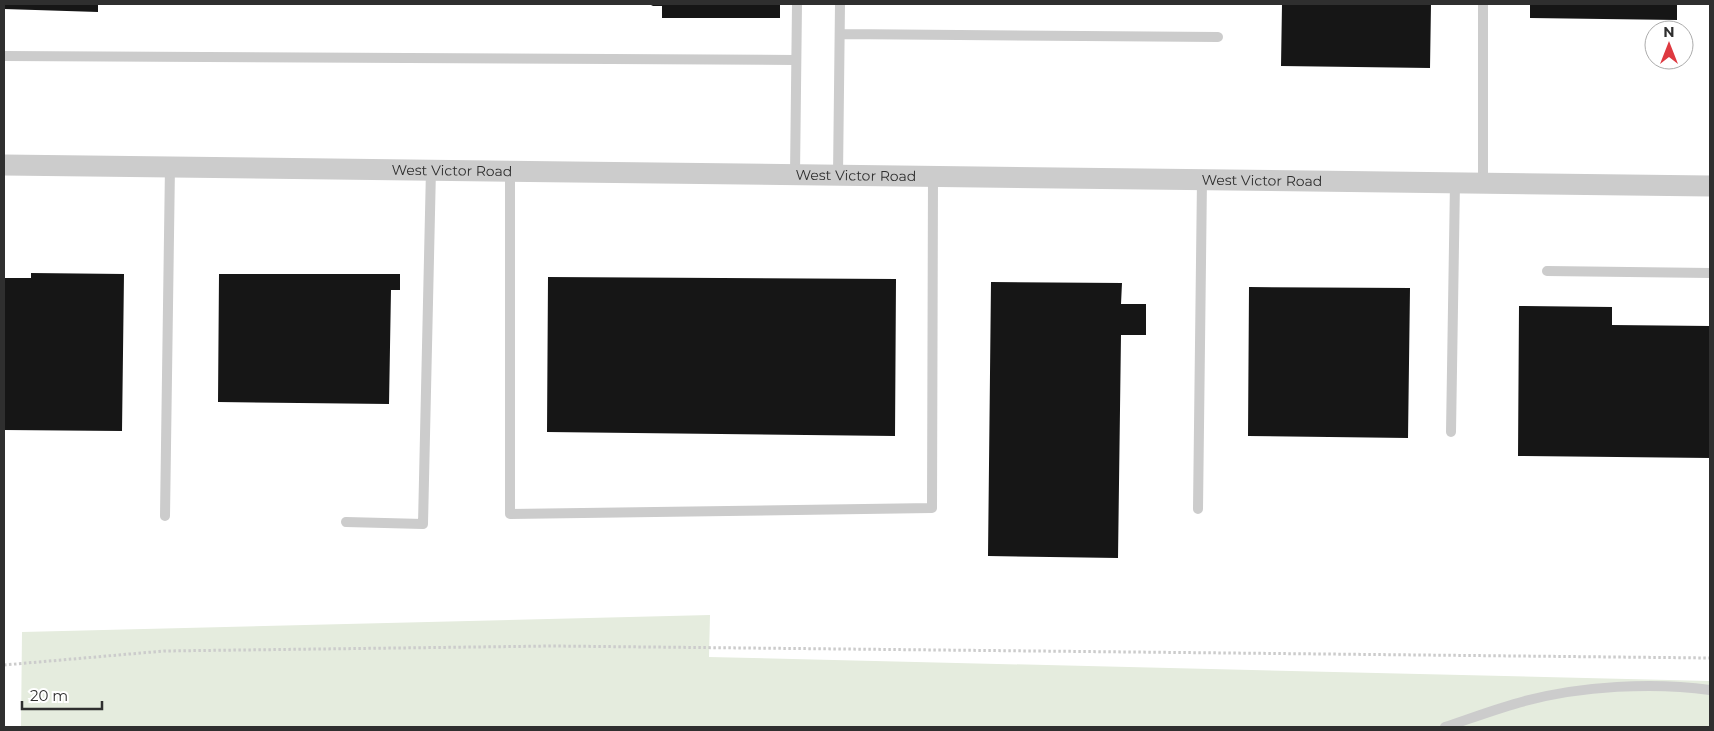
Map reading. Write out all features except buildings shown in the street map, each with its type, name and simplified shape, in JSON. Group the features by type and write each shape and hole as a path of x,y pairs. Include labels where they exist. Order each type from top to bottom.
{"street":[{"name":"West Victor Road","path":"4,165 1710,186"}],"lane":[{"path":"795,174 797,4"},
{"path":"838,175 840,4"},
{"path":"1483,4 1483,183"},
{"path":"840,34 1218,37"},
{"path":"4,56 796,60"},
{"path":"165,516 170,166"},
{"path":"346,522 423,524 430,169"},
{"path":"510,170 510,514 932,508 933,176"},
{"path":"1198,509 1202,179"},
{"path":"1451,432 1455,182"},
{"path":"1547,271 1710,273"},
{"path":"1445,727 1525,700 1592,690 1650,684 1710,690"}],"path":[{"path":"4,665 164,651 553,646 1710,658"}],"shaded area":[{"path":"710,615 709,657 1710,681 1710,727 21,727 22,632"}]}
